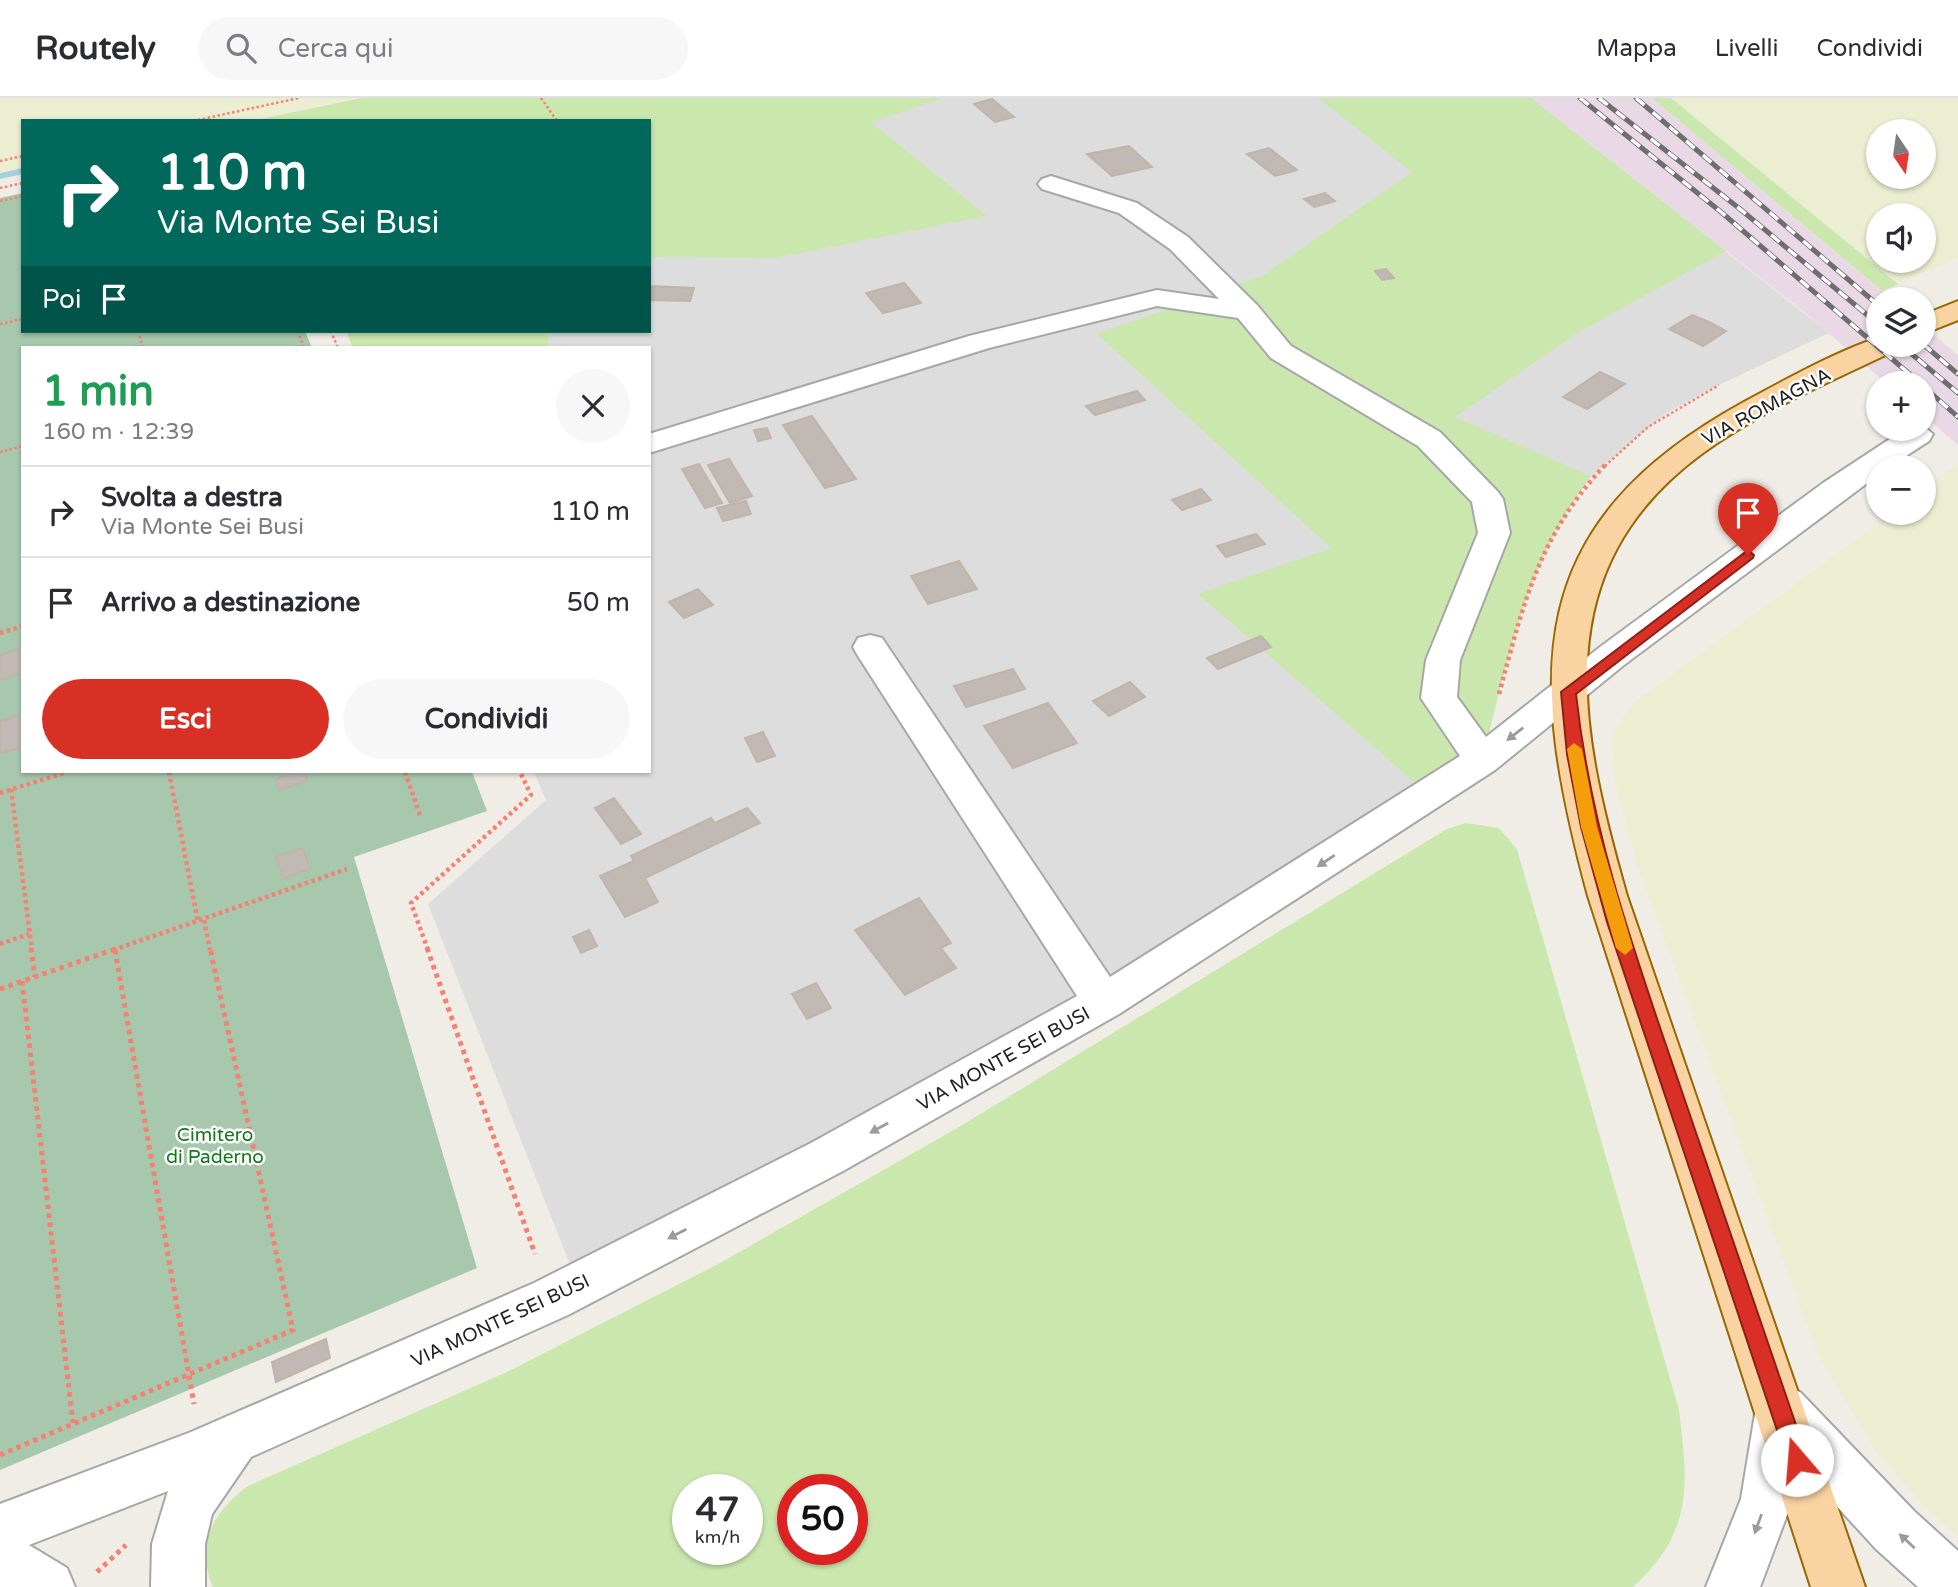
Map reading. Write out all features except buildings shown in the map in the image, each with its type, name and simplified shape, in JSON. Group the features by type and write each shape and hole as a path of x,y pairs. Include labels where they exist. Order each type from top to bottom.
{"main road":[{"path":"1936,320 1958,309"},
{"name":"VIA ROMAGNA","path":"1838,1587 1781,1409 1616,922 1589,827 1575,754 1569,692 1573,626 1581,595 1601,544 1629,503 1683,452 1726,424 1866,354"}],"street":[{"path":"1051,184 1128,208 1179,243 1247,311 1281,352 1429,439 1487,499 1494,533 1443,660 1439,698 1482,760"},
{"path":"651,443 979,342 1157,298 1247,311"},
{"name":"VIA MONTE SEI BUSI","path":"0,1530 215,1425 551,1299 827,1157 1104,1002 1482,760 1834,490 1906,441"},
{"path":"870,647 1104,1002"},
{"path":"1781,1409 1895,1530 1958,1587"},
{"path":"1733,1587 1767,1499 1781,1409"},
{"path":"178,1587 176,1557 191,1496 206,1472 215,1425"},
{"path":"0,1562 31,1574 72,1580"}],"path":[{"path":"202,119 299,98"},
{"path":"541,98 555,119"},
{"path":"0,161 21,156"},
{"path":"0,188 21,183"},
{"path":"0,201 21,196"},
{"path":"0,324 21,319"},
{"path":"0,452 21,447"},
{"path":"0,633 21,627"},
{"path":"0,793 64,773"},
{"path":"0,1455 293,1330 169,773"},
{"path":"405,773 421,818"},
{"path":"520,773 531,795 411,903 551,1299"},
{"path":"11,789 35,977"},
{"path":"0,989 347,869"},
{"path":"0,944 29,934"},
{"path":"115,950 188,1374 215,1425"},
{"path":"22,981 73,1423"},
{"path":"72,1580 128,1543 128,1535"}],"shaded area":[{"path":"362,98 1531,98 1829,333 1704,392 1665,414 1591,476 1566,511 1537,566 1517,622 1482,760 1375,828 578,1285 428,904 546,800 534,773 651,773 651,346 352,346 347,333 651,333 651,119 261,119"},
{"path":"1531,98 1652,98 1877,287 1866,287 1866,357 1936,357 1936,337 1958,355 1958,445 1936,426 1936,371 1872,371 1804,312"}],"green space":[{"path":"0,98 362,98 260,119 21,119 21,168 0,172"},
{"path":"362,98 943,98 871,122 987,216 777,258 651,257 651,119 261,119"},
{"path":"1318,98 1531,98 1726,251 1579,332 1455,417 1591,476 1568,510 1534,578 1511,647 1482,760 1428,794 1198,594 1331,548 1097,334 1262,276 1412,172"},
{"path":"1652,98 1671,98 1866,258 1866,273 1885,273 1898,284 1877,287"},
{"path":"1671,98 1958,98 1958,258 1936,268 1936,203 1866,203 1866,258"},
{"name":"Cimitero di Paderno","path":"21,193 21,333 306,333 311,346 21,346 21,773 472,773 487,811 354,857 477,1268 0,1470 0,198"},
{"path":"1885,273 1923,273 1898,284"},
{"path":"347,333 547,333 550,346 352,346"},
{"path":"1958,464 1958,1536 1928,1510 1878,1454 1819,1357 1637,865 1612,767 1614,731 1632,704 1876,525 1936,525 1936,480"},
{"path":"1466,823 1499,828 1517,849 1679,1410 1684,1485 1677,1526 1667,1546 1633,1587 213,1587 206,1556 211,1530 225,1507 248,1486 507,1372 720,1263 959,1127 1447,829"}],"waterway":[{"path":"0,176 21,171"}],"railway":[{"path":"1580,98 1721,212 1906,371"},
{"path":"1599,98 1740,209 1866,314"},
{"path":"1636,98 1866,295"},
{"path":"1936,355 1958,374"},
{"path":"1915,357 1958,393"},
{"path":"1936,398 1958,417"}],"slow traffic":[{"path":"1574,749 1589,827 1625,948"}],"route":[{"path":"1748,555 1612,656 1569,692 1575,754 1589,827 1616,922 1797,1460"}]}
